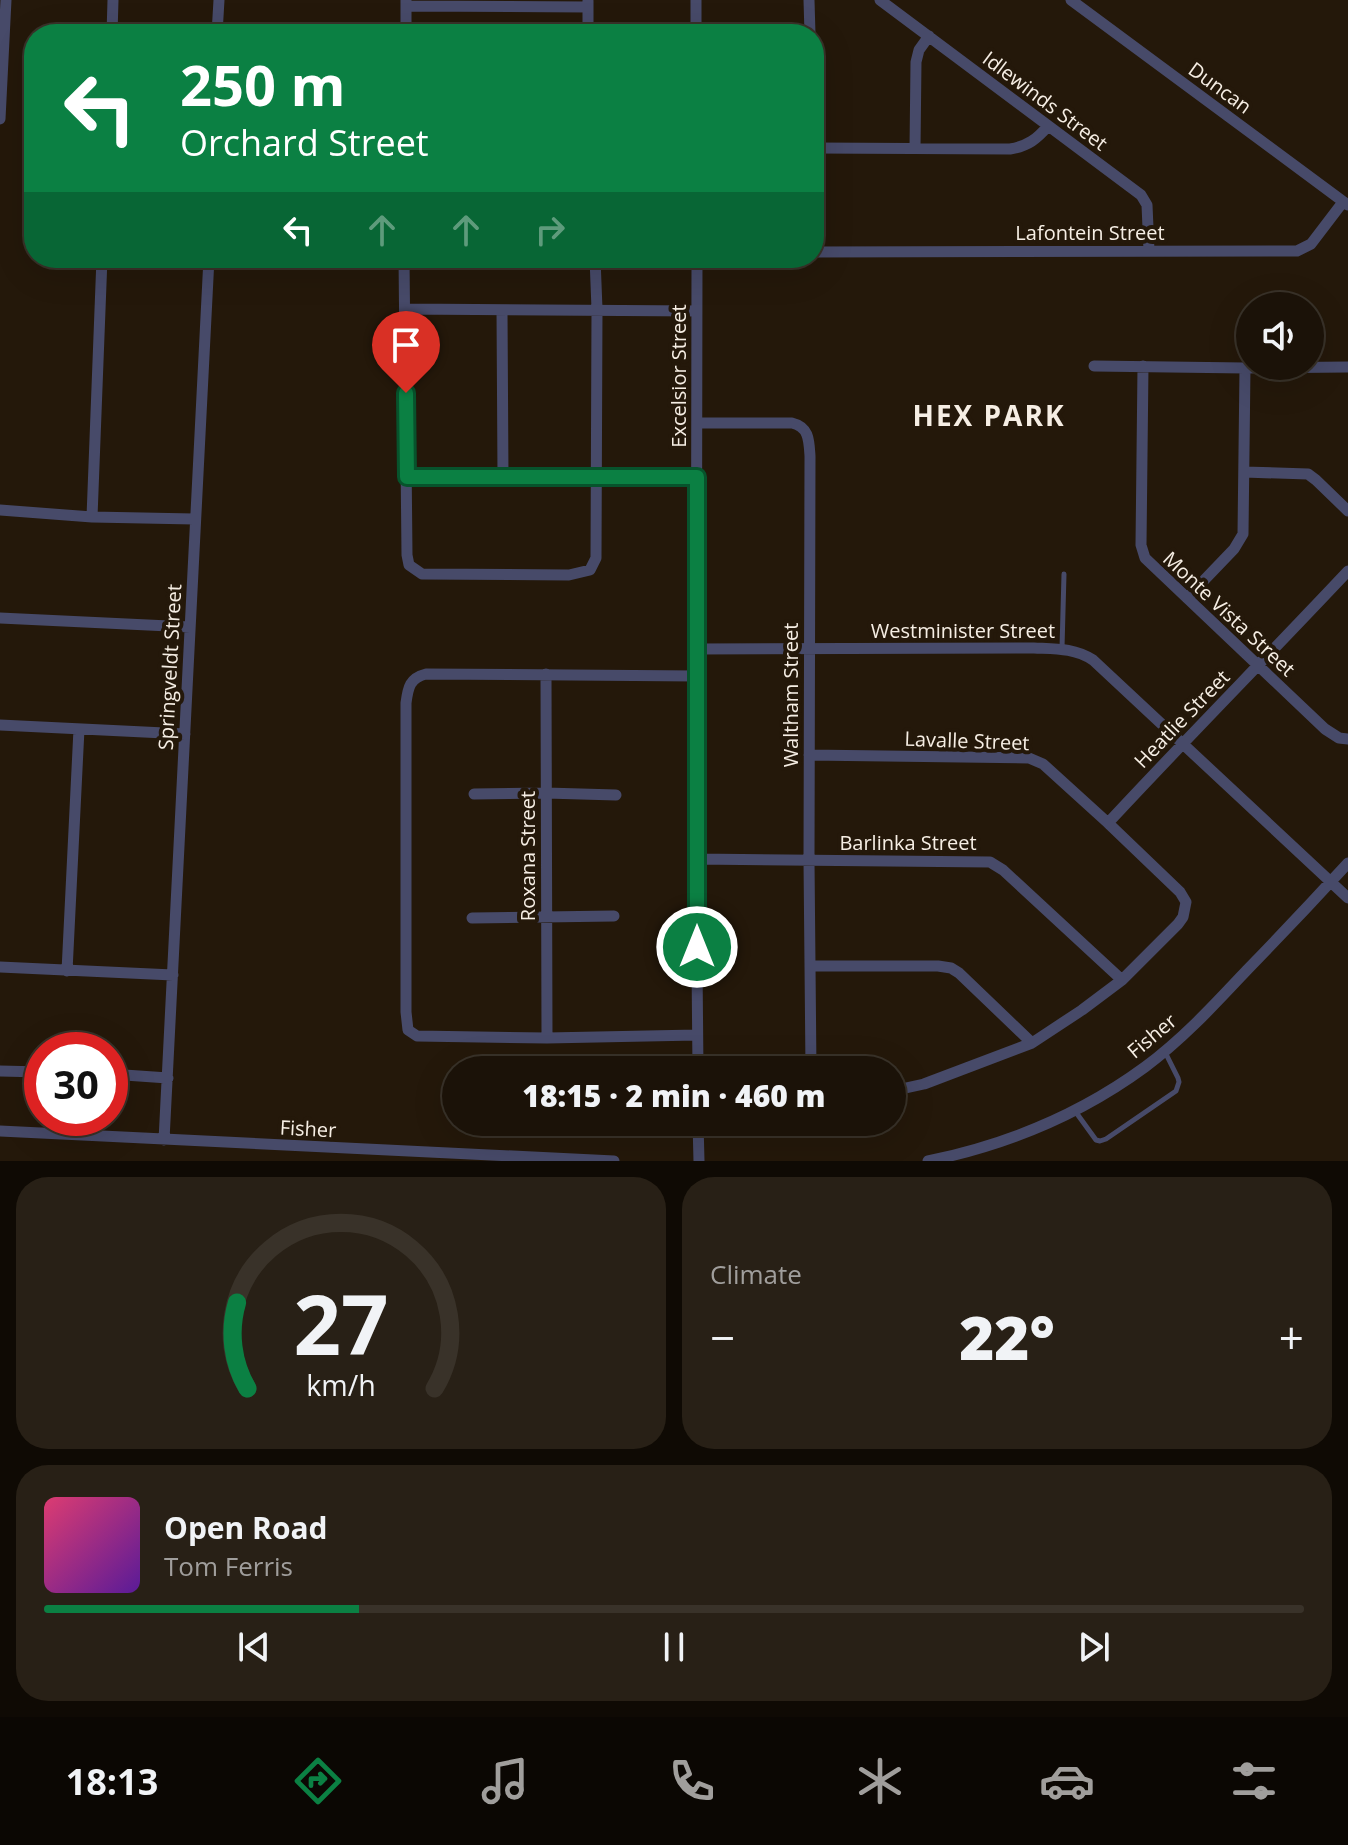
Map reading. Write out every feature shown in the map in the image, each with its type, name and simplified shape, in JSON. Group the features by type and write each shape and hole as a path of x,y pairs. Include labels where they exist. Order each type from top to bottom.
{"street":[{"path":"0,119 6,0"},
{"path":"112,24 113,0"},
{"path":"218,24 219,0"},
{"path":"696,0 696,24"},
{"path":"809,0 810,24"},
{"name":"Idlewinds Street","path":"880,0 1145,198 1149,251"},
{"name":"Duncan","path":"1071,0 1346,203"},
{"path":"406,24 406,3 588,3 588,24"},
{"path":"915,148 916,62 919,50 929,36"},
{"path":"824,148 1010,149 1034,141 1048,126"},
{"name":"Lafontein Street","path":"824,252 1297,251 1311,244 1346,203"},
{"path":"92,517 102,268"},
{"name":"Springveldt Street","path":"164,1140 208,268"},
{"path":"404,268 407,560 418,572 428,574 579,574 590,570 595,561 595,268"},
{"name":"Excelsior Street","path":"697,268 698,1056"},
{"path":"406,309 697,311"},
{"path":"502,310 503,478"},
{"path":"1094,366 1236,368"},
{"name":"Monte Vista Street","path":"1143,366 1141,549 1149,563 1325,729 1339,738 1348,739"},
{"path":"1324,367 1348,367"},
{"path":"1187,598 1234,549 1244,528 1245,380"},
{"name":"Waltham Street","path":"698,423 792,423 808,434 811,1056"},
{"path":"1244,472 1308,474 1348,511"},
{"path":"407,477 697,477"},
{"path":"0,510 92,517 194,519"},
{"name":"Heatlie Street","path":"1108,823 1348,571"},
{"path":"0,618 190,627"},
{"name":"Westminister Street","path":"697,649 1062,649 1078,652 1093,660 1348,898"},
{"path":"696,676 426,674 411,682 406,703 406,1012 408,1030 417,1036 547,1038 697,1035"},
{"name":"Roxana Street","path":"546,674 547,1038"},
{"path":"0,725 185,734"},
{"path":"67,971 79,729"},
{"name":"Lavalle Street","path":"809,755 1029,758 1043,764 1184,897 1186,909 1178,924 1122,980"},
{"path":"474,794 616,795"},
{"name":"Barlinka Street","path":"696,859 980,861 995,864 1122,980"},
{"name":"Fisher","path":"928,1161 995,1144 1075,1110 1115,1088 1165,1051 1227,992 1348,863"},
{"path":"472,918 614,916"},
{"path":"811,966 951,968 1032,1043"},
{"path":"0,967 173,975"},
{"path":"906,1088 1032,1043 1122,980"},
{"path":"0,1071 24,1072"},
{"path":"128,1075 168,1078"},
{"name":"Fisher","path":"0,1131 614,1161"},
{"path":"698,1136 699,1161"}],"lane":[{"path":"1062,649 1064,574"},
{"path":"1075,1110 1096,1140 1106,1139 1176,1091 1178,1078 1165,1051"}],"district":[{"name":"HEX PARK","path":"989,416"}],"route":[{"path":"406,393 407,477 697,477 697,947"}]}
